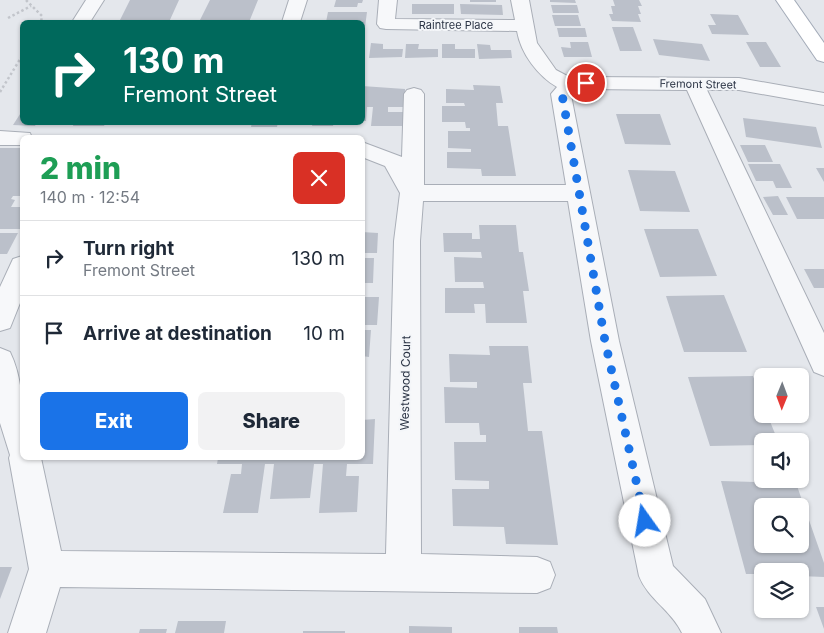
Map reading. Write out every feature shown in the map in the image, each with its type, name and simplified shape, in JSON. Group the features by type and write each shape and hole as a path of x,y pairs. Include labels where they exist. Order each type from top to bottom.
{"main road":[{"path":"785,0 824,56"}],"street":[{"path":"82,20 95,0"},
{"path":"292,20 298,0"},
{"name":"Raintree Place","path":"388,0 386,24 523,13"},
{"path":"523,13 528,43 549,74 570,86 562,94 605,341 657,576 692,612 702,633"},
{"name":"Fremont Street","path":"570,86 586,83 739,84 824,99"},
{"path":"694,83 824,363"},
{"name":"Westwood Court","path":"403,572 407,241 412,193 414,94"},
{"path":"0,138 20,138"},
{"path":"365,149 393,161 412,193 580,193"},
{"path":"0,320 20,271"},
{"path":"0,360 2,376 20,438"},
{"path":"25,460 47,569 27,633"},
{"path":"47,569 537,575"}],"path":[{"path":"26,0 42,16 42,20"},
{"path":"8,18 31,6"},
{"path":"0,92 20,59"}],"building":[{"path":"130,0 179,0 170,20 120,20"},
{"path":"210,0 258,0 250,20 200,20"},
{"path":"336,0 363,0 362,3 358,3 357,7 334,7"},
{"path":"470,0 496,0 496,2 470,2"},
{"path":"550,0 575,0 576,3 550,2"},
{"path":"613,0 639,0 642,6 638,6 641,22 612,21 609,14 613,14 611,6 615,6"},
{"path":"412,4 454,4 454,14 412,14"},
{"path":"460,4 502,5 503,15 461,14"},
{"path":"551,5 577,5 579,13 553,13"},
{"path":"328,12 367,12 365,27 365,20 326,20"},
{"path":"710,14 738,15 749,35 712,34 708,25 716,25"},
{"path":"552,15 578,15 581,26 555,26"},
{"path":"612,27 633,27 642,51 620,51"},
{"path":"557,28 585,28 587,37 559,37"},
{"path":"653,39 702,44 710,61 659,55"},
{"path":"570,42 588,42 592,57 564,57 561,47 571,48"},
{"path":"746,42 766,42 781,67 760,67"},
{"path":"371,43 383,44 383,49 403,49 402,57 369,58"},
{"path":"406,44 419,44 418,49 438,49 438,57 405,58"},
{"path":"442,44 455,44 455,49 475,49 475,58 442,58"},
{"path":"477,44 490,45 491,50 511,50 512,58 479,59"},
{"path":"473,85 500,86 503,103 496,103 498,126 508,126 516,176 482,176 481,169 447,168 447,152 471,152 471,149 448,148 448,131 470,131 470,128 466,128 465,122 442,122 442,106 465,106 464,103 446,103 446,89 474,90"},
{"path":"365,86 405,89 405,107 388,107 388,112 404,112 403,126 371,126 373,107 367,107 366,121"},
{"path":"20,114 20,125 36,125 35,126 13,125"},
{"path":"616,114 660,114 671,145 625,144"},
{"path":"743,118 816,127 822,148 746,137"},
{"path":"73,125 104,125 104,126"},
{"path":"251,125 277,125 277,127 251,127"},
{"path":"312,125 333,125 333,126"},
{"path":"740,145 765,145 773,162 748,162"},
{"path":"0,148 20,148 20,196 13,196 11,199 15,200 11,207 20,207 20,229 0,229"},
{"path":"748,164 780,164 792,188 776,188 773,181 756,181"},
{"path":"816,168 824,168 824,182"},
{"path":"628,170 675,171 690,212 640,211"},
{"path":"778,196 788,215 773,215 763,197"},
{"path":"786,197 824,197 824,219 797,219"},
{"path":"479,225 516,225 519,252 523,252 529,291 523,291 527,323 486,323 485,304 474,304 475,313 445,313 445,288 484,288 483,282 455,282 454,257 482,258 481,252 444,252 443,233 472,233 472,239 480,239"},
{"path":"644,229 698,229 717,276 660,277"},
{"path":"365,232 378,233 377,253 365,253"},
{"path":"0,233 18,233 7,254 0,254"},
{"path":"365,258 374,258 373,283 365,283"},
{"path":"804,269 824,269 824,288 814,288"},
{"path":"724,295 747,352 684,352 666,296"},
{"path":"365,297 379,297 377,325 365,325"},
{"path":"365,330 371,330 369,357 365,356"},
{"path":"489,346 528,346 532,383 523,383 528,431 542,431 558,545 506,544 504,527 453,526 452,489 489,489 489,481 455,480 454,442 486,442 486,435 480,435 479,423 445,423 444,387 477,388 477,382 450,382 449,354 490,355"},
{"path":"753,376 754,423 771,423 775,433 754,433 754,445 710,446 688,377"},
{"path":"375,419 373,464 347,464 346,476 359,476 357,512 319,513 323,464 314,464 310,498 270,499 274,464 265,464 258,513 223,513 231,474 241,474 242,464 217,464 218,460 365,460 365,420"},
{"path":"721,481 754,482 754,488 798,488 801,498 754,498 754,553 809,553 809,520 824,563 824,577 809,576 809,563 754,563 754,574 746,574"},
{"path":"0,567 12,567 0,599"},
{"path":"816,607 824,607 824,629"},
{"path":"178,621 226,621 224,633 175,633"},
{"path":"409,626 452,627 452,633 409,633"},
{"path":"519,627 557,627 558,633 519,633"},
{"path":"140,629 167,629 166,633 139,633"},
{"path":"303,631 345,631 345,633 303,633"}],"route":[{"path":"586,83 570,86 562,94 605,341 645,521"}]}
